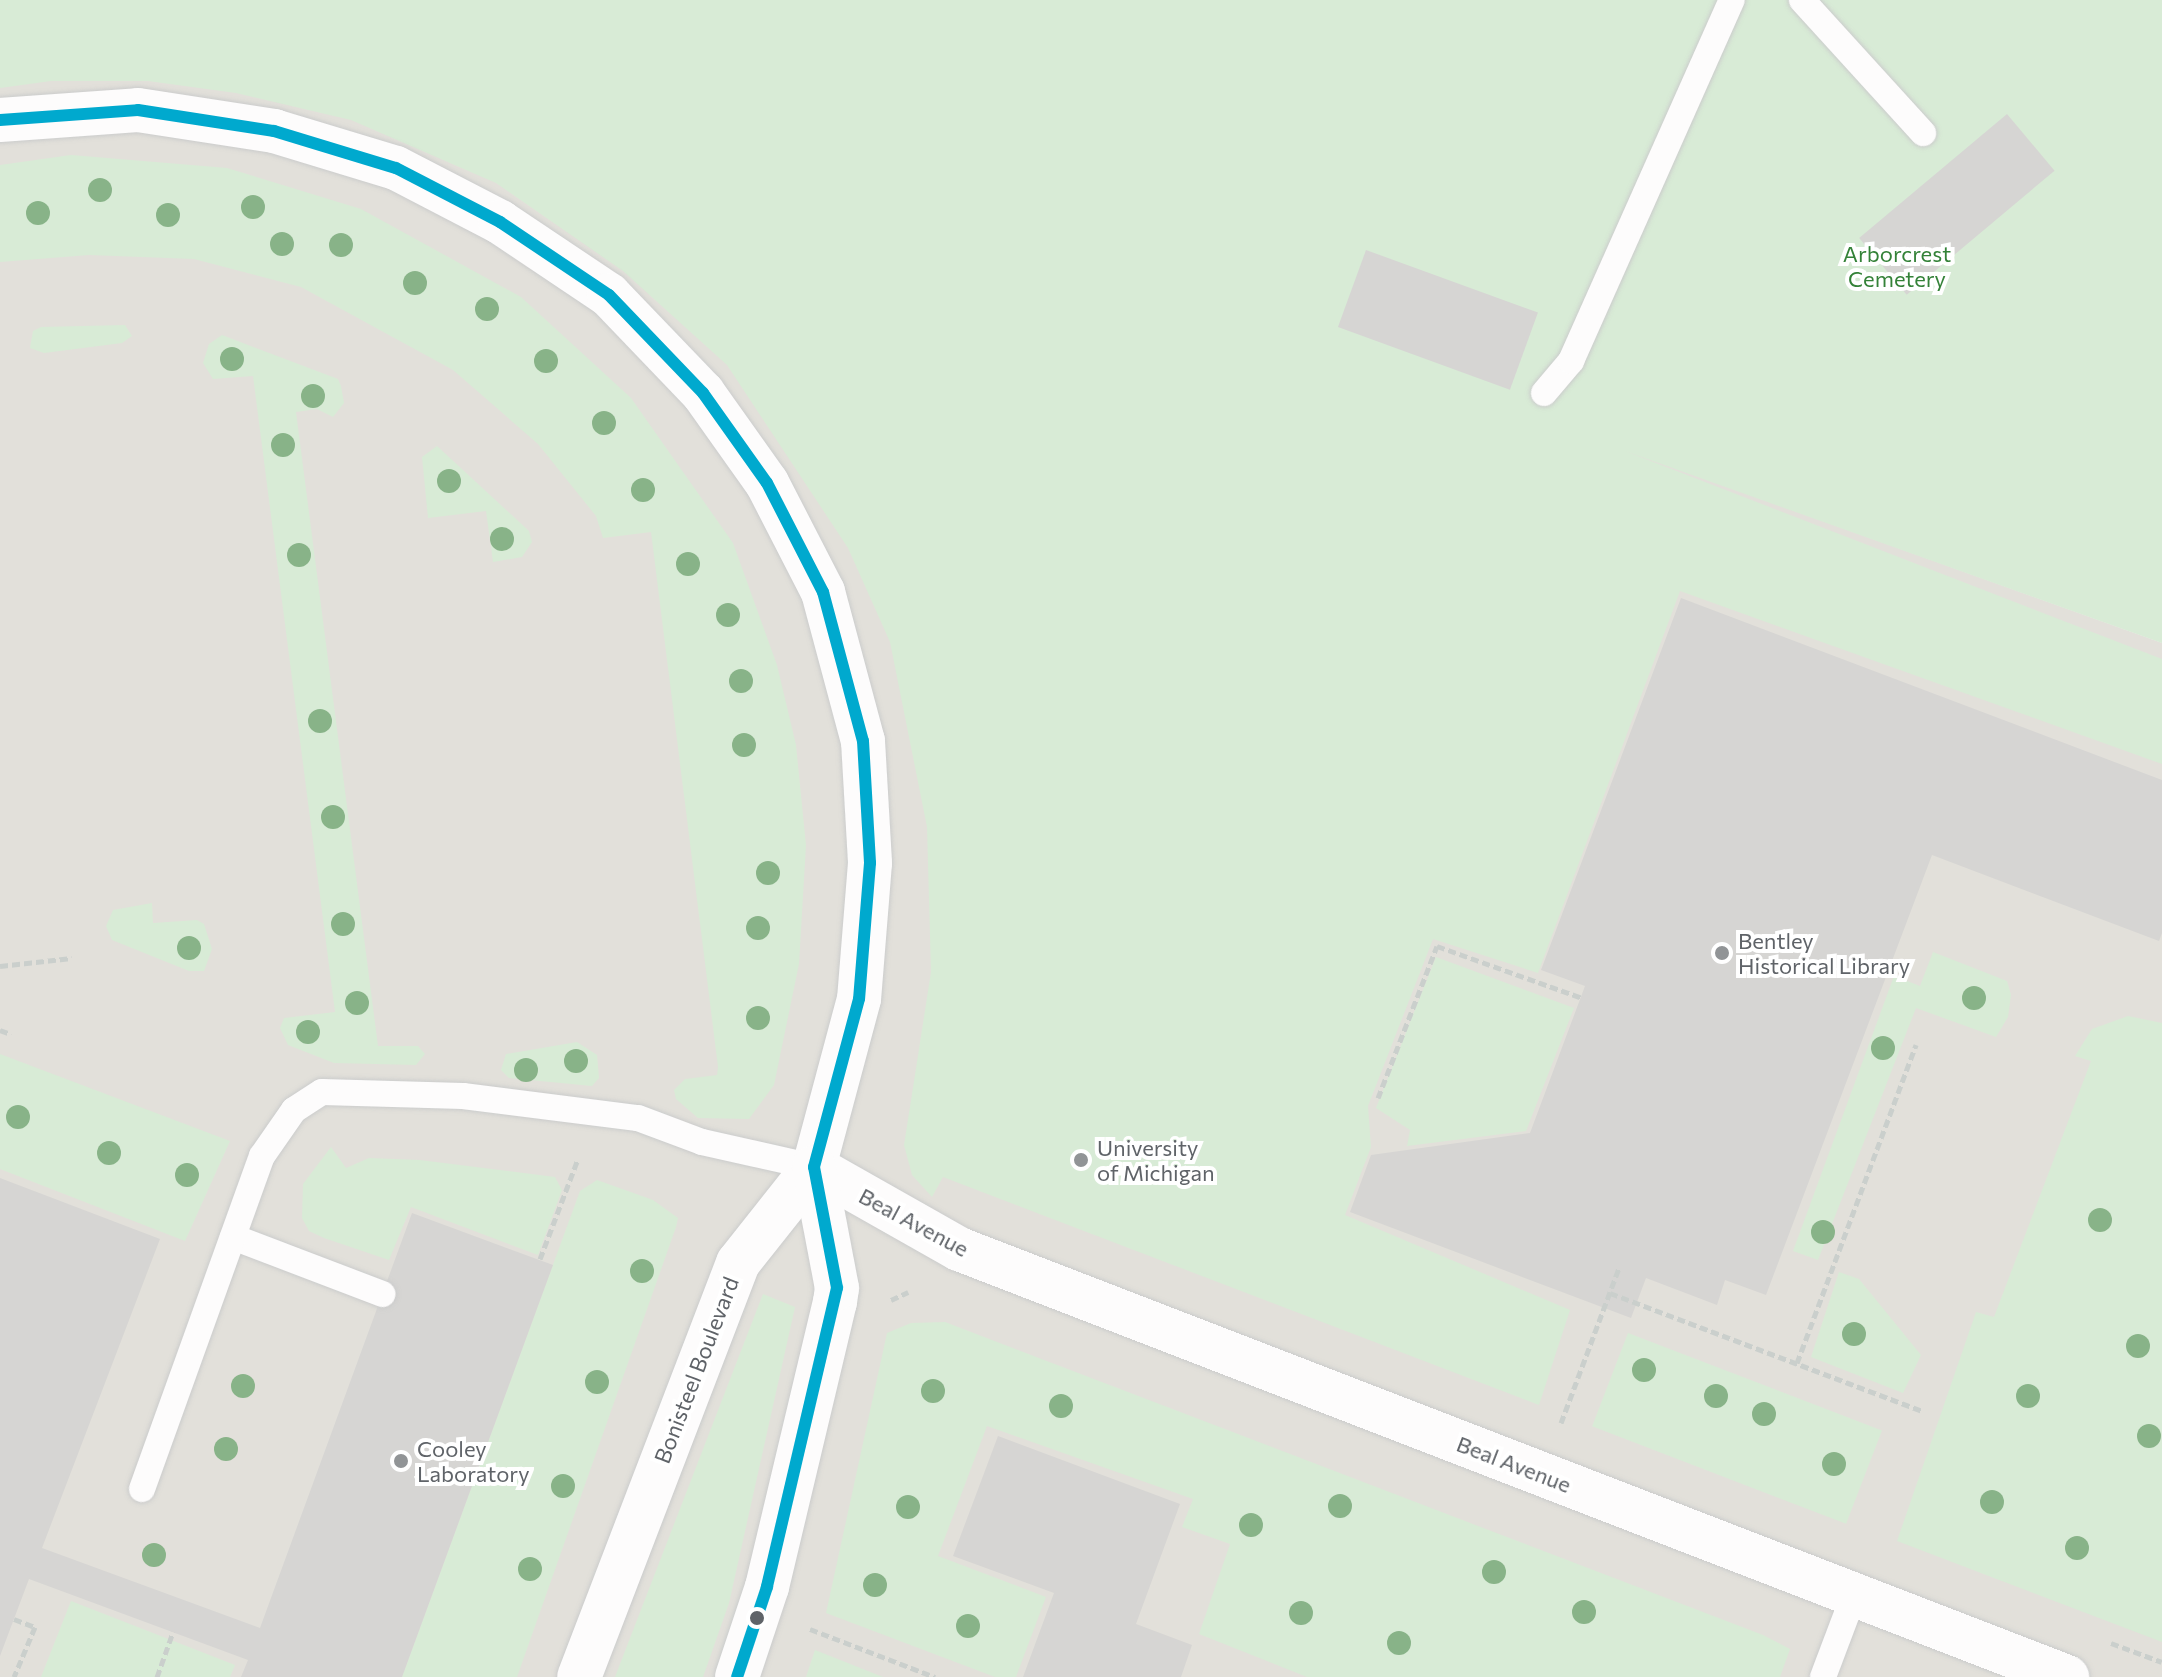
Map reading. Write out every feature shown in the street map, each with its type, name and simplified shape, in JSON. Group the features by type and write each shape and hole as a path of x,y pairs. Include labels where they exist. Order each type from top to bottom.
{"street":[{"path":"0,120 138,110 274,131 396,168 500,222 609,295 703,393 767,483 823,592 863,741 870,863 859,999 814,1167 837,1288 767,1587 737,1677"},
{"name":"Beal Avenue","path":"814,1167 959,1249 2067,1677"},
{"name":"Bonisteel Boulevard","path":"579,1677 738,1263 814,1167"}],"lane":[{"path":"1544,393 1571,361 1732,0"},
{"path":"1802,0 1923,133"},
{"path":"142,1489 233,1237 275,1131 322,1092 463,1096 638,1118 702,1142 814,1167"},
{"path":"233,1237 382,1294"},
{"path":"1823,1677 1854,1595"}],"path":[{"path":"1378,1098 1437,946 1582,998"},
{"path":"0,966 72,958"},
{"path":"0,1030 11,1034"},
{"path":"1797,1363 1916,1045"},
{"path":"540,1259 578,1159"},
{"path":"1559,1427 1619,1268"},
{"path":"1610,1293 1923,1411"},
{"path":"14,1619 35,1627 14,1677"},
{"path":"809,1629 935,1677"},
{"path":"157,1677 173,1632"}],"shaded area":[{"name":"University of Michigan","path":"0,0 1578,433 2162,643 2162,1677 0,1677"}],"green space":[{"name":"Arborcrest Cemetery","path":"0,0 2162,0 2162,643 1625,451 2162,659 2162,764 1680,591 1538,973 1433,939 1368,1106 1371,1147 1345,1215 1570,1310 1539,1405 943,1177 932,1197 912,1175 904,1145 931,972 927,827 890,642 848,548 727,365 623,271 496,183 351,120 236,93 148,81 51,81 0,88"},
{"path":"71,155 227,168 361,209 521,297 631,398 733,543 777,665 796,745 806,845 799,964 774,1085 749,1119 698,1118 676,1099 674,1090 685,1079 717,1075 718,1067 651,532 603,538 596,516 538,444 453,370 301,287 194,259 89,255 0,262 0,165"},
{"path":"125,325 132,336 122,343 44,353 30,348 33,331 41,327"},
{"path":"222,335 338,379 341,386 344,403 333,417 317,409 296,412 378,1046 418,1046 425,1054 416,1065 334,1063 288,1045 280,1028 284,1018 335,1012 253,376 213,379 203,363 209,344"},
{"path":"437,446 529,531 532,542 522,557 493,562 486,511 428,518 422,457"},
{"path":"152,903 153,923 197,920 204,924 212,949 204,971 189,971 112,940 106,926 113,910"},
{"path":"1933,952 2007,981 2011,995 2008,1017 1996,1037 1916,1008 1818,1260 1793,1251 1894,976 1920,986"},
{"path":"1436,957 1574,1008 1526,1131 1407,1146 1410,1130 1376,1108"},
{"path":"2128,1016 2162,1023 2162,1642 1897,1541 1976,1312 1994,1317 2091,1061 2075,1056 2092,1029"},
{"path":"577,1042 597,1055 599,1078 592,1086 509,1078 501,1070 506,1054"},
{"path":"0,1054 230,1141 185,1241 0,1169"},
{"path":"331,1147 346,1168 369,1158 420,1160 555,1177 562,1190 538,1255 411,1207 389,1260 309,1231 302,1218 303,1184"},
{"path":"597,1180 653,1200 678,1218 517,1677 402,1677 580,1191"},
{"path":"1839,1272 1859,1279 1921,1355 1903,1393 1811,1357"},
{"path":"763,1294 795,1307 729,1603 703,1677 615,1677"},
{"path":"945,1322 1763,1635 1790,1649 1780,1677 1307,1677 1199,1634 1230,1544 1182,1527 1193,1499 987,1426 938,1556 1046,1597 1016,1677 995,1677 826,1613 887,1333 911,1323"},
{"path":"1628,1333 1882,1430 1846,1524 1592,1426"},
{"path":"71,1601 235,1665 230,1677 41,1677"},
{"path":"815,1650 883,1677 806,1677"}],"building":[{"path":"2007,114 2055,171 1907,295 1859,238"},
{"path":"1366,250 1538,313 1510,390 1338,327"},
{"name":"Bentley Historical Library","path":"1681,598 2162,780 2162,933 2159,941 1932,855 1766,1295 1725,1280 1717,1305 1646,1278 1631,1318 1350,1212 1371,1155 1530,1133 1585,986 1541,970"},
{"name":"Cooley Laboratory","path":"0,1178 160,1239 42,1548 260,1628 412,1213 553,1265 402,1677 241,1677 248,1660 29,1579 0,1656"},
{"path":"998,1436 1180,1504 1136,1624 1192,1645 1181,1677 1023,1677 1054,1593 953,1556"}],"transit line":[{"path":"0,120 138,110 274,131 396,168 500,222 609,295 703,393 767,483 823,592 863,741 870,863 859,999 814,1167 837,1288 767,1587 737,1677"}],"place":[{"name":"Bentley Historical Library","path":"1722,953"},
{"name":"University of Michigan","path":"1081,1160"},
{"name":"Cooley Laboratory","path":"401,1461"}]}
